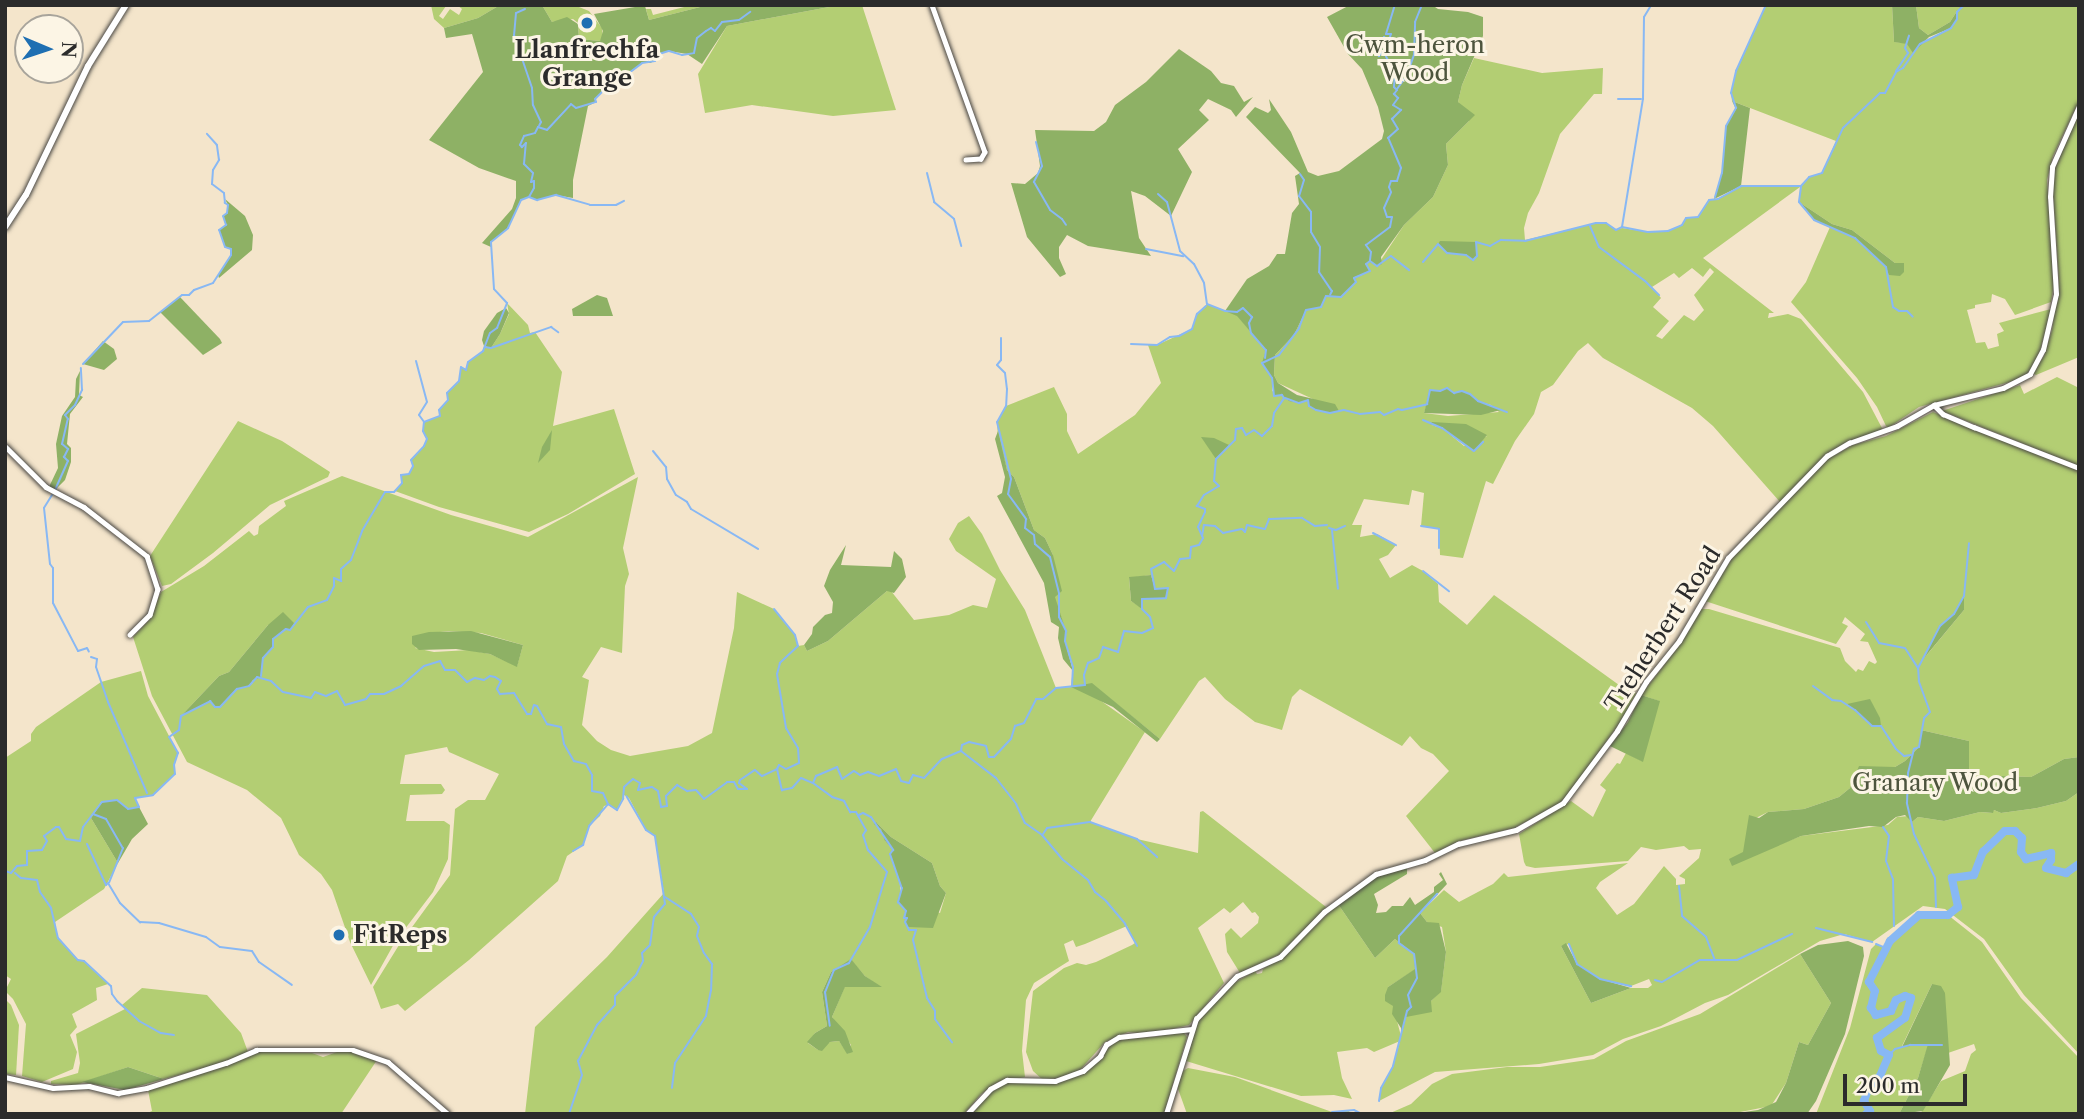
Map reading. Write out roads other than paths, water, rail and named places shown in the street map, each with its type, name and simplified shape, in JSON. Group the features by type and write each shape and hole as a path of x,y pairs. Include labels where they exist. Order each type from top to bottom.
{"main road":[{"path":"5,227 26,195 88,66 126,5"}],"street":[{"path":"932,5 985,152 981,159 966,159"},
{"name":"Treherbert Road","path":"1166,1114 1196,1019 1237,976 1280,957 1324,912 1368,878 1383,870 1425,860 1458,844 1516,830 1563,803 1617,731 1646,682 1679,641 1719,572 1737,548 1827,456 1849,443 1897,426 1934,405 2003,388 2023,380 2034,369 2048,331 2057,281 2050,177 2079,106"},
{"path":"1934,405 1943,414 2079,468"},
{"path":"5,446 46,487 84,507 147,556 158,589 150,615 130,635"},
{"path":"967,1114 990,1089 1007,1080 1055,1081 1083,1071 1100,1056 1106,1045 1119,1037 1192,1028"},
{"path":"5,1077 53,1088 89,1086 118,1093 147,1088 256,1051 353,1049 388,1062 448,1114"}],"waterway":[{"path":"1370,260 1371,252 1366,245 1390,227 1392,217 1387,217 1384,208 1391,192 1391,181 1397,181 1401,168 1388,138 1398,129 1392,119 1401,110 1393,105 1398,98 1394,94 1397,90 1394,87 1395,74 1386,56 1387,52 1384,50 1379,56 1379,48 1384,46 1384,37 1389,40 1391,34 1386,34 1395,5"},
{"path":"1397,89 1407,75 1414,55 1415,22 1422,5"},
{"path":"1715,197 1722,173 1726,126 1736,108 1731,93 1736,71 1766,5"},
{"path":"1423,262 1438,244 1447,253 1466,255 1473,260 1477,256 1476,242 1490,246 1501,240 1525,241 1596,223 1606,223 1616,230 1622,227 1648,232 1668,231 1682,225 1686,218 1698,217 1709,200 1718,199 1741,186 1801,186 1809,177 1822,173 1843,128 1880,93 1885,93 1896,72 1903,68 1920,44 1951,28 1957,19 1957,12 1964,5"},
{"path":"1622,227 1643,99 1644,17 1650,7"},
{"path":"525,9 516,13 514,35 532,88 533,105 541,122 539,126"},
{"path":"261,676 263,658 273,647 273,639 286,629 290,630 308,607 327,600 334,586 334,578 341,581 341,569 351,560 362,531 385,492 394,492 402,483 401,475 409,474 413,466 411,460 424,446 427,439 423,431 424,422 440,416 439,410 448,400 447,393 459,381 461,367 466,370 468,362 483,351 490,333 497,328 507,303 494,289 491,242 508,228 521,200 529,197 534,188 534,181 531,182 533,173 524,164 526,143 522,147 520,145 524,136 535,133 538,127 547,130 571,104 576,108 596,102 595,99 614,80 621,79 642,63 655,61 659,54 669,51 682,55 694,53 697,38 706,31 711,28 715,31 722,22 739,20 750,12"},
{"path":"1896,71 1908,53 1905,48 1909,36"},
{"path":"1618,99 1641,99"},
{"path":"83,364 123,322 149,321 182,295 189,295 194,290 213,283 231,255 231,249 225,247 219,230 226,225 223,216 227,213 228,205 225,203 224,193 212,184 213,170 219,160 217,145 207,134"},
{"path":"1036,142 1042,166 1034,182 1050,210 1066,225"},
{"path":"927,173 934,202 954,219 961,246"},
{"path":"1300,174 1304,180 1299,196 1311,212 1311,232 1320,247 1319,272 1332,291 1330,295"},
{"path":"1801,187 1799,202 1814,220 1855,238 1886,267 1893,307 1899,311 1907,311 1913,317"},
{"path":"1158,194 1167,202 1180,251 1194,264 1204,283 1207,304 1225,311 1237,312 1243,308 1252,317 1249,323 1251,333 1266,350 1265,358"},
{"path":"529,197 537,200 556,195 590,205 616,205 624,201"},
{"path":"1590,226 1599,247 1645,281 1659,295"},
{"path":"1146,249 1183,256"},
{"path":"5,871 11,873 17,866 27,865 27,851 42,850 47,841 44,836 56,827 59,827 66,839 80,841 83,827 102,802 117,800 128,809 139,807 135,798 153,795 175,774 174,765 178,753 169,737 179,730 181,716 210,701 215,707 220,707 237,689 249,686 257,677 271,681 283,692 311,698 315,692 326,696 337,691 345,705 366,699 370,694 384,694 401,686 424,666 440,661 445,670 455,670 467,682 475,678 484,680 490,676 495,677 501,681 497,689 500,694 514,693 527,714 531,714 534,705 537,706 547,724 561,727 564,744 574,761 586,764 592,775 592,791 603,793 608,804 617,810 623,799 624,787 633,779 640,783 638,790 652,787 658,791 661,807 667,806 666,796 677,785 687,791 696,790 704,799 727,782 734,782 738,789 747,789 739,783 740,780 755,770 762,776 777,769 782,790 792,788 801,778 813,783 816,776 837,767 842,779 854,771 860,775 868,772 879,776 896,769 901,781 909,783 913,775 924,778 942,759 961,751 962,745 969,742 986,746 989,757 994,757 1011,739 1015,726 1024,723 1036,699 1043,699 1056,688 1085,685 1084,675 1088,663 1099,658 1103,647 1118,652 1124,631 1142,633 1153,628 1150,617 1142,609 1142,599 1166,598 1168,588 1155,589 1151,569 1164,562 1174,571 1180,559 1190,558 1191,547 1199,545 1203,538 1198,527 1205,509 1197,506 1204,495 1219,486 1214,481 1216,459 1235,440 1236,429 1242,428 1246,435 1254,430 1262,436 1272,426 1274,413 1284,398 1282,395 1274,396 1272,378 1262,363 1279,355 1299,328 1306,310 1321,307 1326,296 1341,297 1356,282 1354,278 1370,271 1366,264 1370,261 1377,266 1391,256 1409,270"},
{"path":"1131,344 1157,345 1170,337 1179,336 1192,329 1197,314 1206,306"},
{"path":"485,347 491,348 551,327 558,332"},
{"path":"1001,338 1001,360 997,365 1005,373 1007,389 1006,406 997,422 1011,479 1008,494 1026,519 1025,528 1034,535 1035,544 1050,557 1059,594 1059,617 1066,631 1065,641 1073,667 1072,686"},
{"path":"416,361 427,402 419,415 424,422"},
{"path":"55,490 68,461 64,457 68,449 62,444 68,419 65,415 75,405 82,390 81,368"},
{"path":"1285,398 1299,403 1308,400 1309,406 1330,413 1344,410 1360,414 1380,412 1384,415 1398,409 1427,404 1430,390 1440,391 1447,388 1454,393 1462,391 1470,394 1478,401 1507,412"},
{"path":"1423,420 1442,428 1474,451 1483,442"},
{"path":"653,451 666,467 667,479 676,495 687,502 691,509 758,549"},
{"path":"52,495 44,508 50,564 53,568 53,603 78,651 87,648 89,652"},
{"path":"1202,536 1204,525 1215,526 1223,533 1242,529 1245,532 1247,525 1265,529 1269,519 1302,518 1315,526 1327,525"},
{"path":"1329,528 1336,530 1345,526"},
{"path":"1421,526 1439,529 1439,548"},
{"path":"1332,530 1338,589"},
{"path":"1373,533 1396,545"},
{"path":"1936,907 1935,878 1914,834 1907,803 1908,773 1914,749 1919,747 1924,718 1930,712 1919,681 1918,668 1940,626 1954,614 1964,596 1969,543"},
{"path":"1423,571 1449,591"},
{"path":"774,609 795,635 798,646 780,663 777,674 786,728 798,748 799,763 786,769 779,765 777,769"},
{"path":"1866,622 1879,643 1905,648 1918,668"},
{"path":"91,657 97,659 96,667 108,702 147,793"},
{"path":"1813,686 1832,700 1841,701 1855,710 1872,726 1881,726 1896,749 1904,756 1911,755"},
{"path":"961,751 996,778 1016,804 1025,823 1042,835 1062,859 1088,880 1095,892 1125,924 1137,946"},
{"path":"813,783 832,797 844,801 850,812 856,812 866,830 863,835 868,850 887,872 870,927 849,963 834,970 825,992 830,1026"},
{"path":"569,1114 582,1075 578,1061 597,1025 615,1005 615,996 636,975 643,961 642,953 650,945 654,917 665,904 655,836 646,830 626,796"},
{"path":"573,851 583,845 589,826 607,805"},
{"path":"859,815 863,813 871,817 893,850 890,854 902,888 898,902 906,911 904,918 907,918 905,922 909,930 916,930 913,940 927,998 935,1011 935,1019 952,1042"},
{"path":"93,814 106,819 123,848 109,882"},
{"path":"1043,834 1047,828 1090,822 1137,839 1157,857"},
{"path":"1883,827 1889,836 1886,861 1893,879 1894,926"},
{"path":"1866,1114 1870,1111 1864,1101 1869,1087 1880,1076 1889,1055 1881,1051 1877,1038 1905,1018 1911,998 1905,996 1896,1000 1891,1011 1876,1015 1871,1008 1875,991 1869,982 1890,941 1919,915 1948,915 1958,907 1952,878 1974,875 1983,852 2005,831 2015,831 2022,838 2021,852 2026,859 2051,853 2051,860 2046,868 2066,873 2079,864"},
{"path":"87,844 106,885 108,883 120,903 140,922 159,923 206,937 220,947 252,951 259,962 292,985"},
{"path":"15,873 21,878 37,880 40,892 51,908 58,938 78,960 84,961 111,986 117,1001 139,1021 161,1033 174,1035"},
{"path":"1679,886 1682,916 1706,937 1715,960"},
{"path":"1379,1101 1381,1088 1393,1066 1407,1011 1411,1007 1408,995 1417,978 1414,954 1399,943 1399,936 1437,894"},
{"path":"665,897 691,914 699,927 697,936 704,953 712,964 706,1016 675,1063 672,1088"},
{"path":"1816,928 1872,942"},
{"path":"1655,980 1662,982 1700,960 1737,960 1792,934"},
{"path":"1569,944 1577,964 1600,979 1631,986"},
{"path":"1876,944 1886,948"},
{"path":"1889,1055 1895,1049 1910,1045 1942,1045"},
{"path":"1332,1112 1354,1110 1362,1114"}],"place":[{"name":"Llanfrechfa Grange","path":"587,23"},
{"name":"FitReps","path":"339,935"}],"park label":[{"name":"Cwm-heron Wood","path":"1415,59"},
{"name":"Granary Wood","path":"1935,783"}]}
